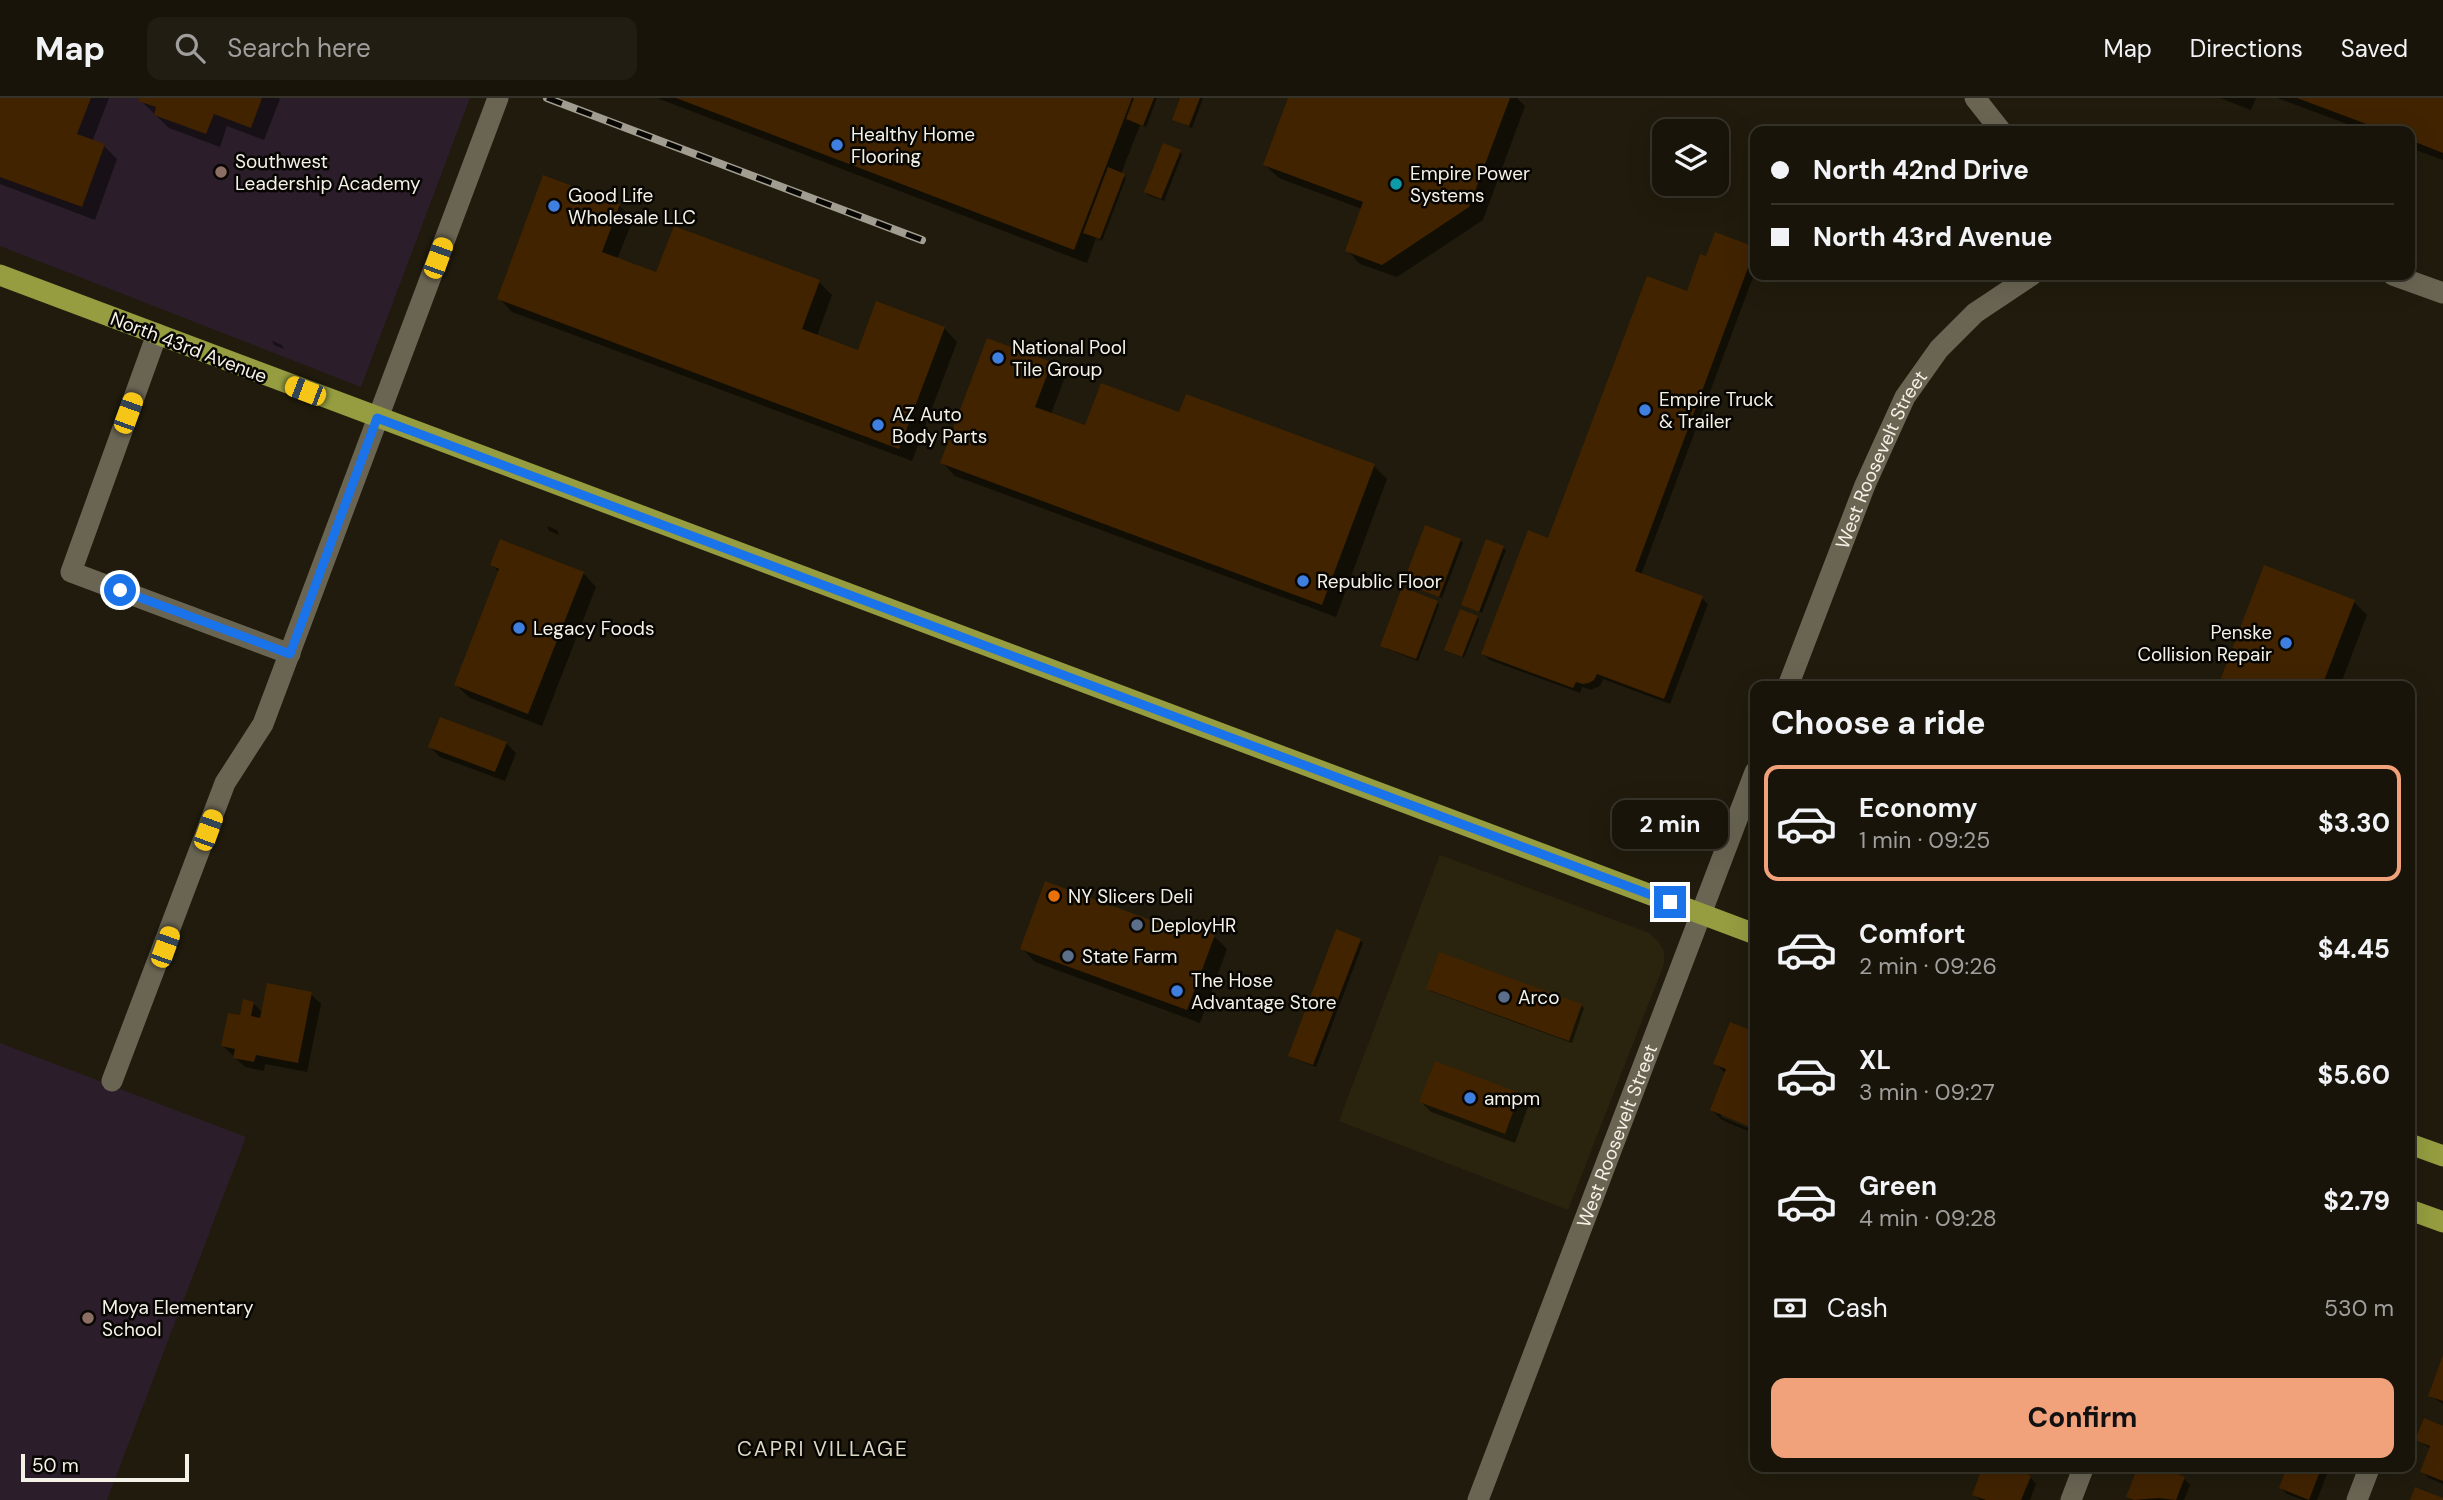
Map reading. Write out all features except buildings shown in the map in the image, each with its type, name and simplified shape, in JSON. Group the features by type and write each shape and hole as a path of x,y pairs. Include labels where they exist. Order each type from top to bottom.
{"main road":[{"name":"North 43rd Avenue","path":"0,275 1750,932"},
{"path":"2415,1146 2443,1156"},
{"path":"2415,1212 2443,1222"}],"street":[{"path":"112,1081 225,783 263,724 498,98"},
{"path":"1975,98 1997,126"},
{"name":"West Roosevelt Street","path":"1790,681 1866,485 1905,397 1939,349 1975,313 2024,280"},
{"path":"2407,280 2443,293"},
{"path":"157,334 71,572 290,654"},
{"name":"West Roosevelt Street","path":"1478,1500 1750,785"},
{"path":"2071,1500 2082,1472"},
{"path":"2357,1500 2368,1472"}],"shaded area":[{"name":"Southwest Leadership Academy","path":"0,98 470,98 361,387 0,246"},
{"path":"1440,855 1649,933 1664,951 1664,964 1568,1210 1339,1121"},
{"name":"Moya Elementary School","path":"0,1043 246,1137 107,1500 0,1500"}],"railway":[{"path":"547,98 922,240"}],"place":[{"name":"Healthy Home Flooring","path":"837,145"},
{"name":"Southwest Leadership Academy","path":"221,172"},
{"name":"Empire Power Systems","path":"1396,184"},
{"name":"Good Life Wholesale LLC","path":"554,206"},
{"name":"National Pool Tile Group","path":"998,358"},
{"name":"Empire Truck & Trailer","path":"1645,410"},
{"name":"AZ Auto Body Parts","path":"878,425"},
{"name":"Republic Floor","path":"1303,581"},
{"name":"Legacy Foods","path":"519,628"},
{"name":"Penske Collision Repair","path":"2286,643"},
{"name":"NY Slicers Deli","path":"1054,896"},
{"name":"DeployHR","path":"1137,925"},
{"name":"State Farm","path":"1068,956"},
{"name":"The Hose Advantage Store","path":"1177,991"},
{"name":"Arco","path":"1504,997"},
{"name":"ampm","path":"1470,1098"},
{"name":"Moya Elementary School","path":"88,1318"}],"district":[{"name":"CAPRI VILLAGE","path":"823,1449"}],"route":[{"path":"120,590 290,654 377,418 1670,902"}]}
